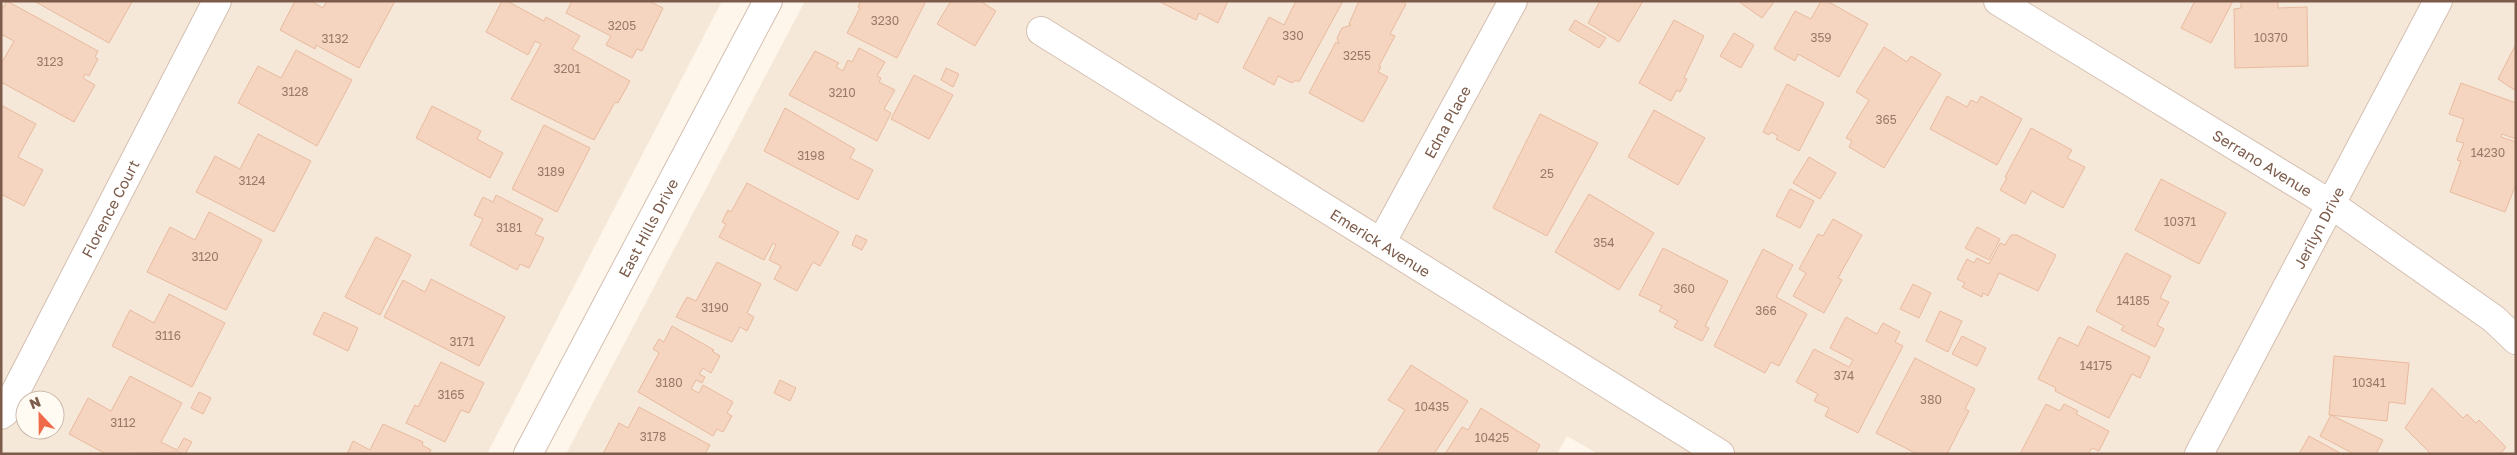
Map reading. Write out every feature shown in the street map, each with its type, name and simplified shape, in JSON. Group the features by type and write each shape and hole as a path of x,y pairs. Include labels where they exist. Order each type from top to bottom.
{"street":[{"name":"Florence Court","path":"1,415 5,412 217,1"},
{"name":"East Hills Drive","path":"528,454 768,1"},
{"name":"Edna Place","path":"1381,243 1513,1"},
{"name":"Serrano Avenue","path":"1998,1 2332,205 2494,318 2516,340"},
{"name":"Jerilyn Drive","path":"2199,454 2438,1"},
{"name":"Emerick Avenue","path":"1041,31 1720,454"}],"shaded area":[{"path":"1,1 722,1 487,454 1,454"},
{"path":"805,1 2516,1 2516,454 1598,454 1567,436 1557,454 566,454"}],"building":[{"path":"7,1 98,51 95,57 98,59 89,76 85,74 83,78 95,85 74,122 1,82 1,64 14,41 1,34 1,11"},
{"path":"34,1 132,1 132,2 109,43"},
{"path":"295,1 311,1 323,8 327,1 395,1 359,68 316,45 315,49 280,30"},
{"path":"502,1 507,1 544,21 546,17 580,36 572,49 630,81 618,103 615,102 594,140 511,99 541,44 535,41 528,55 486,32"},
{"path":"572,1 649,1 663,8 642,51 637,49 632,58 606,45 611,36 566,13"},
{"path":"861,1 926,1 897,58 847,33 860,8 858,7"},
{"path":"951,1 980,1 996,11 975,46 937,24"},
{"path":"1158,1 1228,1 1218,23 1199,13 1196,20"},
{"path":"1296,1 1343,1 1299,82 1296,80 1292,83 1278,76 1274,85 1243,68 1269,17 1284,25"},
{"path":"1359,1 1402,1 1406,4 1390,34 1395,36 1379,66 1381,67 1378,72 1388,77 1363,122 1309,93 1336,42 1339,44 1337,38 1342,28 1351,25 1349,24"},
{"path":"1600,1 1643,1 1619,42 1588,23"},
{"path":"1738,1 1774,1 1774,2 1762,18"},
{"path":"1821,1 1827,1 1868,24 1839,77 1798,54 1795,61 1774,49 1795,11 1811,19"},
{"path":"2195,1 2233,1 2211,43 2181,28"},
{"path":"2241,1 2278,1 2278,8 2307,7 2308,66 2235,68 2234,9 2241,8"},
{"path":"1575,20 1606,38 1599,48 1569,30"},
{"path":"1674,20 1704,36 1684,78 1687,79 1680,92 1677,90 1671,101 1639,83"},
{"path":"1734,33 1754,45 1741,68 1720,56"},
{"path":"2516,44 2516,91 2498,79"},
{"path":"1884,47 1907,62 1911,56 1941,74 1884,168 1849,147 1852,141 1846,138 1869,100 1856,92"},
{"path":"859,48 885,62 877,76 881,78 879,82 895,90 884,109 891,113 877,141 789,95 815,51 839,63 836,67 843,71 848,60 852,62"},
{"path":"296,50 352,80 317,146 238,103 258,66 281,78"},
{"path":"946,68 959,74 953,87 941,80"},
{"path":"914,75 953,95 929,139 891,119"},
{"path":"2461,83 2516,103 2516,139 2502,134 2501,137 2516,142 2516,184 2505,212 2450,192 2461,161 2457,160 2464,143 2456,141 2464,119 2449,114"},
{"path":"1787,84 1824,103 1799,151 1776,139 1778,136 1771,132 1769,135 1763,132"},
{"path":"1947,96 1967,107 1971,100 1977,103 1981,96 2022,119 1997,165 1930,129"},
{"path":"1,105 36,124 18,157 43,170 24,206 1,194"},
{"path":"432,106 481,131 477,139 503,153 490,178 416,138"},
{"path":"785,108 855,149 850,158 873,170 858,200 764,151"},
{"path":"1654,110 1705,138 1678,185 1628,157"},
{"path":"1540,114 1598,143 1547,236 1493,208"},
{"path":"544,125 590,148 557,212 512,189"},
{"path":"2031,128 2072,150 2067,158 2085,167 2063,208 2032,191 2025,204 2000,190"},
{"path":"258,134 311,161 274,232 196,192 215,156 240,169"},
{"path":"1809,157 1836,173 1820,199 1793,183"},
{"path":"2161,179 2226,213 2199,264 2135,230"},
{"path":"747,183 839,232 820,266 813,262 797,291 774,279 781,266 769,260 776,245 773,243 764,260 719,237 726,224 722,222 728,210 731,212"},
{"path":"1790,189 1814,201 1800,228 1776,216"},
{"path":"1589,194 1654,233 1619,290 1555,252"},
{"path":"496,195 543,219 535,234 544,238 529,268 520,264 517,270 470,245 483,219 474,215 483,197 493,202"},
{"path":"209,212 262,240 226,310 147,272 170,227 195,240"},
{"path":"1833,219 1862,235 1838,278 1842,280 1824,313 1793,296 1806,273 1799,269 1818,234 1823,236"},
{"path":"1977,227 2000,239 1989,260 1965,248"},
{"path":"856,235 867,240 862,250 852,245"},
{"path":"2011,235 2017,235 2056,255 2038,291 1999,273 1988,296 1983,293 1982,297 1962,287 1965,283 1957,279 1967,259 1974,263 1977,258 1989,264 2000,243 2005,245"},
{"path":"376,237 411,255 380,315 345,297"},
{"path":"1663,248 1728,281 1705,326 1709,328 1702,341 1674,327 1678,321 1659,311 1662,306 1639,295"},
{"path":"1763,249 1793,265 1776,297 1807,314 1779,366 1771,362 1765,373 1714,346"},
{"path":"2126,253 2171,276 2160,298 2169,302 2157,325 2164,329 2155,347 2121,330 2124,326 2096,311"},
{"path":"717,262 761,284 747,313 754,317 747,331 740,327 732,342 676,317 687,297 696,301"},
{"path":"431,279 505,317 479,366 384,317 403,280 425,292"},
{"path":"1913,284 1931,293 1919,318 1900,309"},
{"path":"169,294 225,323 192,387 112,346 130,310 154,323"},
{"path":"1940,311 1962,321 1948,352 1926,341"},
{"path":"324,312 358,328 348,351 313,334"},
{"path":"1846,317 1877,334 1883,323 1900,332 1895,342 1903,346 1858,433 1825,416 1829,408 1814,401 1818,394 1796,382 1814,349 1849,367 1853,360 1830,348"},
{"path":"672,326 714,350 712,351 720,356 711,373 703,368 699,374 705,377 702,383 696,380 691,389 699,393 703,385 733,402 727,413 732,416 723,432 717,429 713,436 638,392 659,353 653,349 659,339 664,342"},
{"path":"2088,326 2150,357 2140,378 2132,374 2109,418 2055,391 2056,388 2038,379 2059,337 2078,346"},
{"path":"1962,336 1986,348 1977,366 1952,354"},
{"path":"2334,356 2409,363 2405,404 2389,402 2387,421 2329,415"},
{"path":"1915,358 1975,389 1965,409 1969,411 1947,454 1917,454 1876,433"},
{"path":"441,362 484,383 469,413 461,410 445,442 406,423 415,405 418,407"},
{"path":"1411,365 1468,401 1434,454 1377,454 1405,410 1388,400"},
{"path":"130,376 182,403 161,442 177,450 184,438 192,442 185,454 178,452 106,454 69,434 88,398 111,411"},
{"path":"780,380 796,388 790,401 774,393"},
{"path":"2432,388 2463,418 2467,414 2476,423 2479,420 2506,447 2500,454 2431,454 2405,428"},
{"path":"199,392 211,398 203,414 191,408"},
{"path":"2046,404 2060,411 2064,404 2078,411 2076,414 2109,431 2099,451 2092,448 2088,454 2020,454"},
{"path":"639,407 710,445 705,454 603,454 619,423 628,428"},
{"path":"1481,408 1540,445 1535,454 1445,454 1462,427 1468,430"},
{"path":"2331,415 2383,440 2376,454 2354,454 2320,436"},
{"path":"383,424 423,442 422,445 431,450 429,454 347,454 353,441 370,450"},
{"path":"2309,436 2342,454 2299,454"}]}
